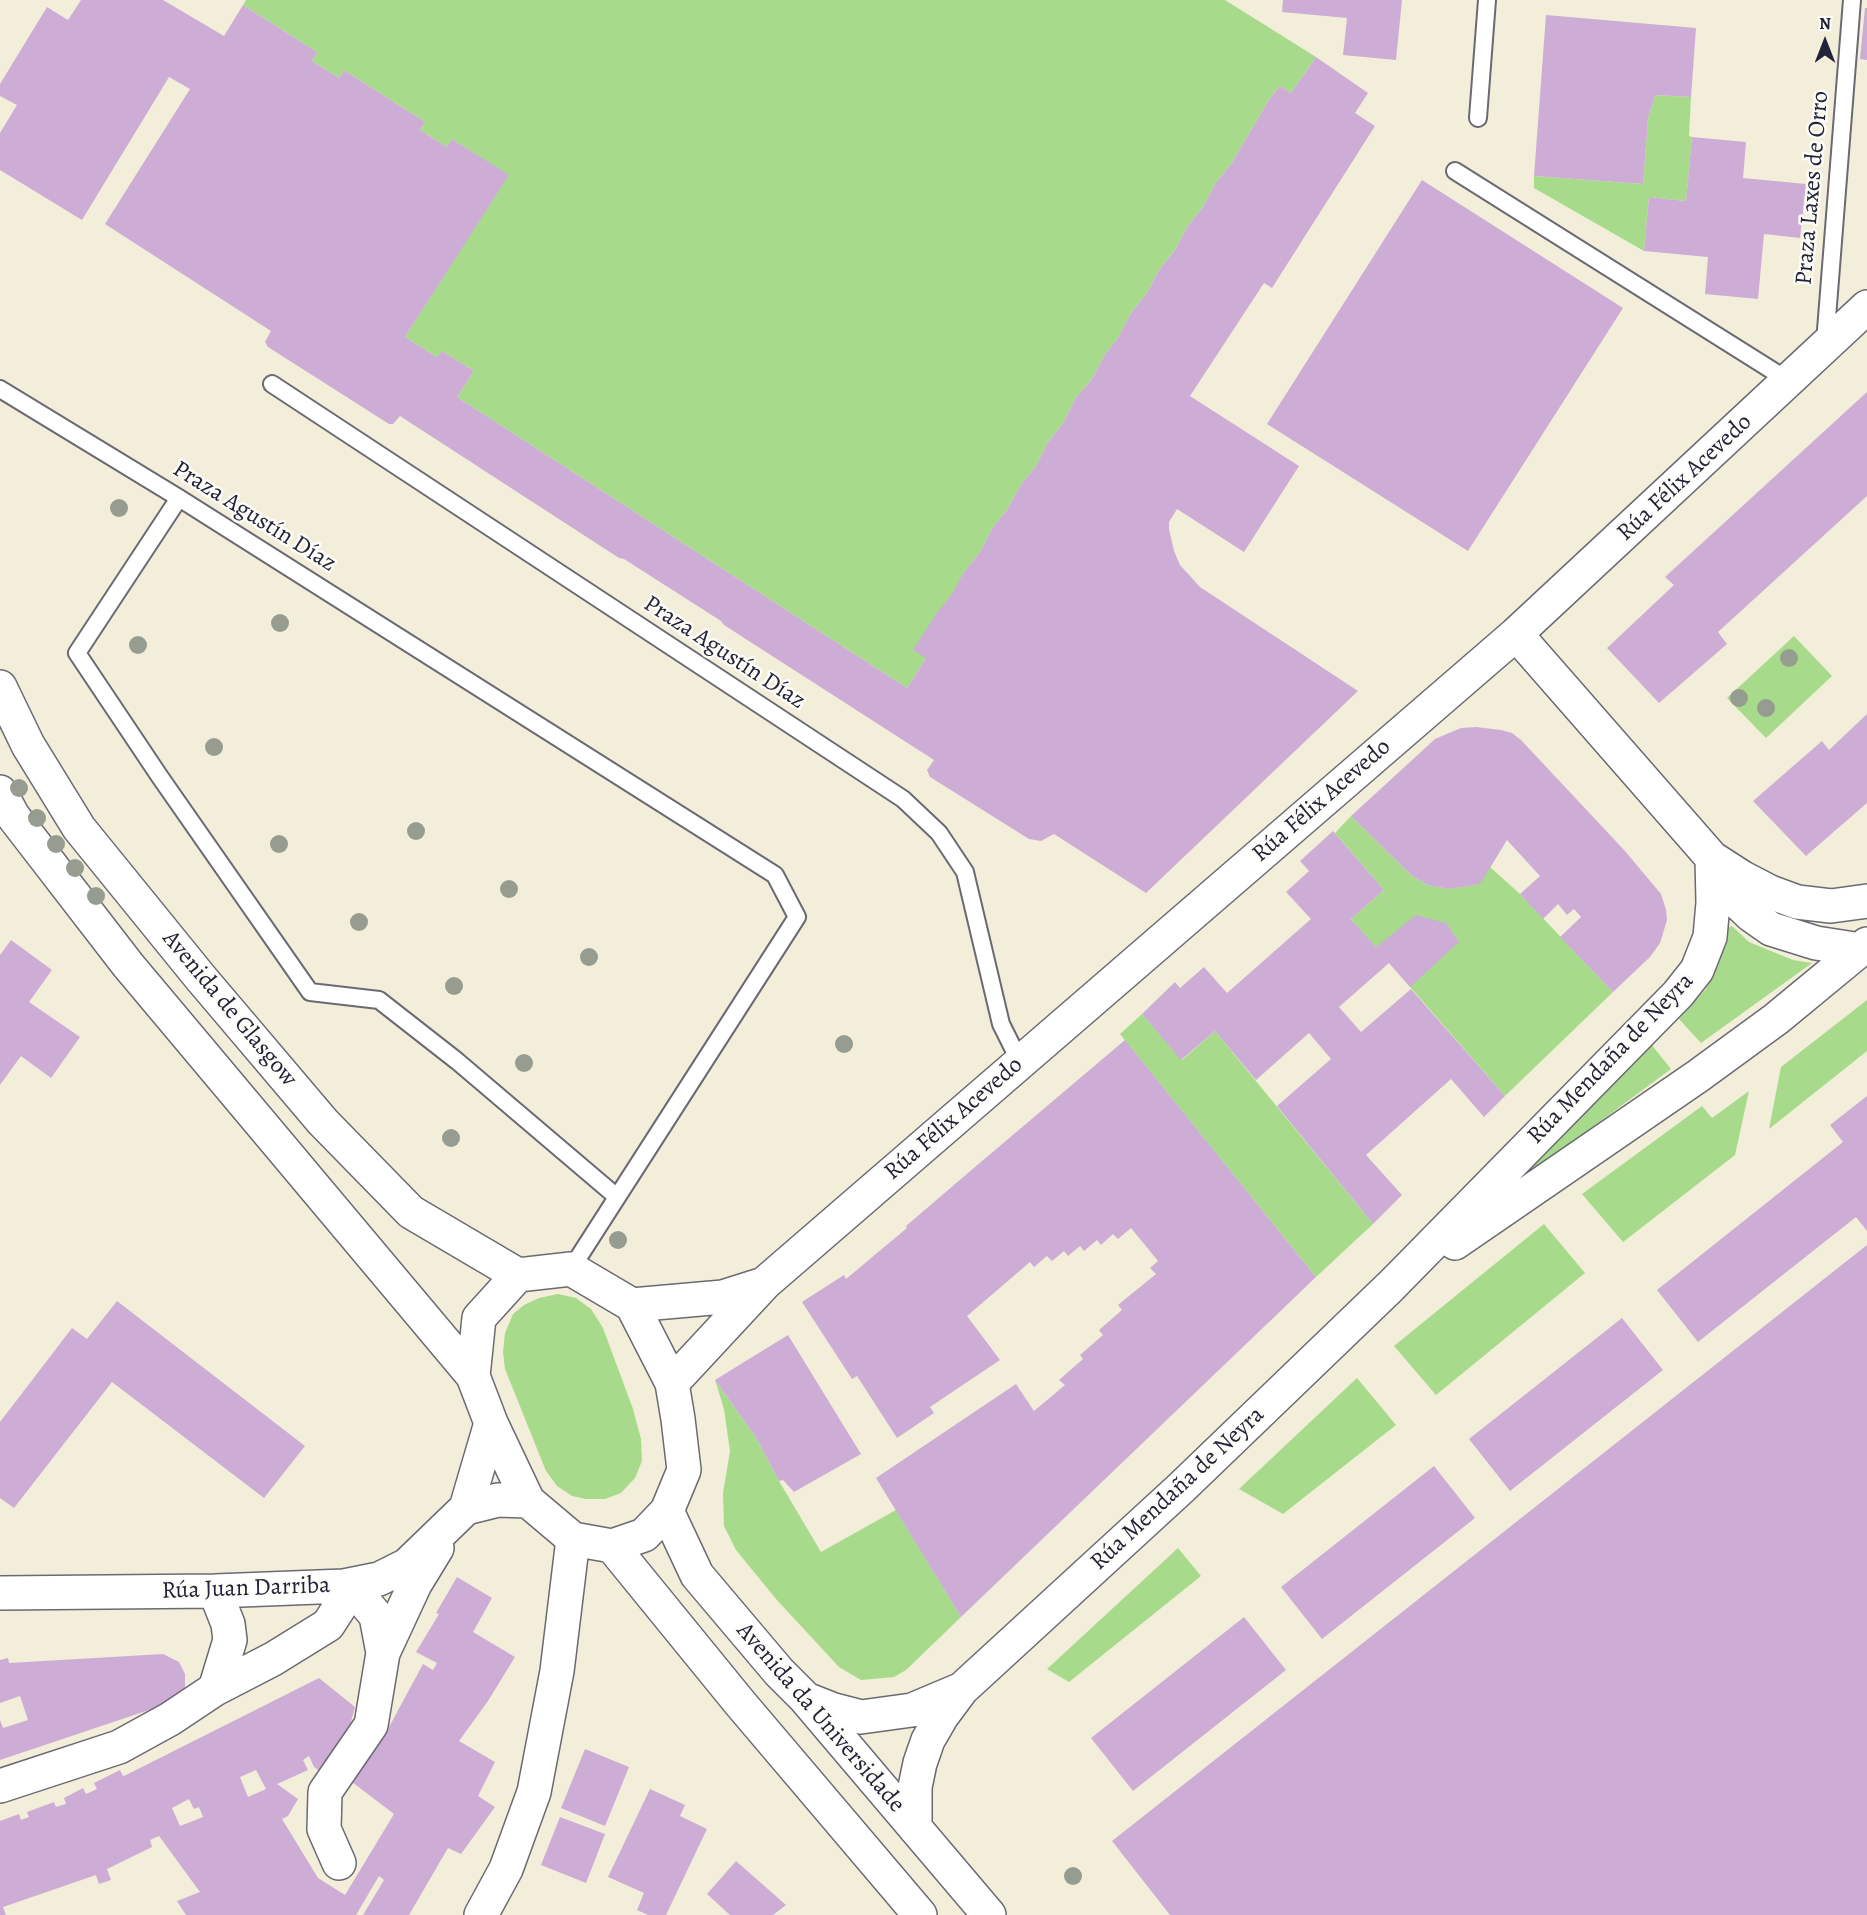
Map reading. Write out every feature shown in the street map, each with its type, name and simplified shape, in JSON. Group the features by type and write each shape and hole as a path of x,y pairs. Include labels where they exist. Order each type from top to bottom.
{"street":[{"name":"Rúa Félix Acevedo","path":"672,1383 765,1283 1516,634 1867,307"},
{"path":"1516,634 1712,858 1770,892 1797,902 1831,906 1867,901"},
{"name":"Avenida de Glasgow","path":"0,687 28,745 79,828 200,977 323,1122 411,1212 518,1275"},
{"name":"Avenida de Glasgow","path":"0,792 13,816 128,964 473,1376"},
{"name":"Rúa Mendaña de Neyra","path":"1712,858 1734,899 1771,929 1816,943 1864,947"},
{"name":"Rúa Mendaña de Neyra","path":"915,1828 915,1787 920,1763 928,1740 962,1689 1182,1488 1391,1286 1678,994 1697,970 1710,937 1713,903 1712,858"},
{"name":"Rúa Mendaña de Neyra","path":"1391,1286 1698,1076 1776,1019 1864,947"},
{"path":"571,1269 632,1305 672,1383 684,1470 667,1511 644,1535 612,1546 573,1539 528,1500 490,1423 473,1376 479,1318 518,1275 571,1269"},
{"name":"Rúa Félix Acevedo","path":"632,1305 723,1297 765,1283"},
{"path":"339,1863 324,1829 325,1792 371,1725 383,1653 415,1584 459,1516 490,1423"},
{"name":"Rúa Juan Darriba","path":"0,1593 215,1591 344,1586 379,1579 407,1565 459,1516 498,1500 528,1500"},
{"name":"Avenida da Universidade","path":"667,1511 697,1575 989,1915"},
{"path":"481,1915 506,1869 534,1792 557,1671 573,1539"},
{"name":"Avenida da Universidade","path":"612,1546 740,1703 920,1915"},
{"path":"0,1786 119,1747 170,1719 215,1689 273,1659 328,1625 339,1608 344,1586 363,1600 376,1616 383,1653"},
{"path":"215,1591 228,1624 230,1640 227,1656 215,1689"},
{"name":"Rúa Mendaña de Neyra","path":"805,1698 834,1710 861,1717 912,1710 962,1689"}],"lane":[{"path":"1478,118 1487,0"},
{"name":"Praza Laxes de Orro","path":"1825,344 1852,0"},
{"path":"1455,171 1789,381"},
{"name":"Praza Agustín Díaz","path":"272,384 903,799 939,833 965,872 1001,1024 1020,1062"},
{"name":"Praza Agustín Díaz","path":"0,389 179,498 775,875 797,917 617,1197"},
{"path":"179,498 77,653 160,777 310,992 379,1000 457,1061 617,1197 571,1269"}],"green space":[{"path":"246,0 1225,0 1316,57 1291,93 1280,86 1270,98 1231,164 1187,227 1175,250 1159,270 1147,293 1131,313 1092,379 1075,399 1064,422 1048,442 1036,466 992,529 980,552 964,572 926,658 907,688 457,397 474,371 442,351 437,357 405,337 508,175 452,139 447,147 420,130 425,122 344,70 339,78 312,61 317,52 243,5"},
{"path":"1655,95 1691,97 1689,136 1692,137 1686,201 1649,197 1644,251 1534,188 1534,176 1643,184 1648,119"},
{"path":"1794,636 1832,676 1766,738 1727,698"},
{"path":"1351,816 1412,876 1428,885 1448,889 1476,885 1490,867 1520,894 1613,992 1505,1096 1351,919 1384,890 1335,833"},
{"path":"1732,926 1749,942 1793,960 1812,963 1701,1043 1679,1019 1706,989 1718,966 1723,947 1723,930"},
{"path":"1867,1000 1867,1051 1769,1129 1781,1067"},
{"path":"1142,1014 1182,1060 1215,1031 1373,1224 1316,1277 1120,1034"},
{"path":"1651,1044 1671,1069 1491,1202"},
{"path":"1749,1091 1735,1155 1623,1242 1582,1194 1702,1106 1712,1118"},
{"path":"1544,1224 1585,1273 1436,1395 1394,1346"},
{"path":"558,1294 576,1298 591,1309 603,1328 633,1409 641,1439 642,1461 635,1478 621,1493 605,1499 572,1496 557,1486 546,1471 505,1369 503,1352 505,1333 513,1314 524,1305 539,1298"},
{"path":"1357,1378 1396,1425 1283,1514 1239,1489"},
{"path":"715,1380 755,1436 821,1552 896,1510 961,1617 906,1670 894,1677 861,1680 839,1667 776,1599 736,1550 724,1526 723,1493 730,1451 724,1409"},
{"path":"1178,1548 1201,1576 1069,1682 1047,1669"}],"building":[{"path":"81,0 163,0 224,36 243,5 317,52 312,61 339,78 344,70 425,122 420,130 447,147 452,139 509,175 405,337 437,357 442,351 474,371 457,397 907,688 926,658 913,650 952,594 964,572 980,552 1020,486 1036,466 1048,442 1064,422 1075,399 1092,379 1131,313 1175,250 1187,227 1203,207 1215,184 1231,164 1270,98 1280,86 1291,93 1316,57 1368,93 1355,113 1375,126 1272,288 1264,283 1190,396 1299,466 1244,552 1177,509 1169,522 1169,529 1180,565 1200,587 1358,691 1146,893 1054,834 1041,841 1029,839 930,777 927,770 934,760 400,416 393,424 389,424 268,347 265,342 271,331 105,224 190,89 169,77 82,220 0,170 0,133 17,105 0,96 0,84 47,7 68,20"},
{"path":"1283,0 1402,0 1396,60 1343,55 1347,18 1282,12"},
{"path":"1865,8 1867,8 1867,60 1860,59"},
{"path":"1546,15 1696,28 1691,97 1655,95 1648,119 1643,184 1534,176"},
{"path":"1692,137 1746,142 1743,178 1806,184 1800,238 1764,234 1758,299 1705,294 1708,257 1644,251 1649,197 1686,201"},
{"path":"1422,180 1623,308 1468,551 1267,424"},
{"path":"1867,392 1867,496 1718,632 1727,644 1659,703 1607,648 1674,585 1665,577"},
{"path":"1867,714 1867,803 1806,856 1753,801 1822,741 1829,750"},
{"path":"1476,727 1512,733 1521,740 1625,851 1661,894 1667,920 1660,943 1650,957 1613,992 1560,937 1581,917 1574,909 1567,915 1558,904 1543,919 1520,894 1540,876 1507,840 1482,881 1477,885 1448,889 1428,885 1412,876 1351,816 1435,739 1461,728"},
{"path":"1333,831 1384,890 1351,919 1376,947 1416,915 1446,923 1459,942 1410,987 1389,963 1339,1007 1361,1032 1411,989 1505,1096 1484,1117 1451,1079 1366,1155 1402,1195 1373,1224 1277,1106 1331,1059 1309,1033 1256,1080 1215,1031 1181,1060 1142,1014 1175,982 1180,988 1204,967 1227,993 1311,919 1286,892 1309,871 1300,861"},
{"path":"11,940 52,970 29,1002 80,1037 51,1078 21,1056 0,1085 0,955"},
{"path":"1125,1040 1316,1277 961,1617 876,1478 1016,1384 1034,1411 1065,1385 1059,1380 1083,1359 1080,1355 1103,1335 1099,1330 1122,1310 1118,1305 1156,1274 1150,1268 1158,1261 1131,1228 1118,1239 1113,1234 1101,1245 1097,1240 1084,1251 1080,1246 1068,1256 1064,1251 1052,1261 1047,1256 1034,1267 1030,1262 967,1316 1000,1360 930,1407 934,1413 897,1438 857,1376 852,1379 802,1302 844,1275 846,1279"},
{"path":"1867,1096 1867,1231 1856,1217 1698,1342 1657,1290 1843,1142 1830,1125"},
{"path":"1867,1245 1867,1915 1170,1915 1112,1841"},
{"path":"117,1301 305,1446 264,1498 112,1382 14,1508 0,1498 0,1422 72,1328 87,1339"},
{"path":"1622,1318 1663,1370 1510,1491 1469,1439"},
{"path":"788,1335 861,1454 794,1492 783,1480 779,1481 755,1436 715,1380"},
{"path":"1434,1466 1475,1518 1322,1639 1281,1587"},
{"path":"457,1577 492,1598 473,1632 515,1657 488,1701 459,1741 495,1762 478,1796 495,1807 461,1854 448,1848 409,1915 363,1915 384,1880 379,1876 356,1915 186,1915 177,1901 200,1892 159,1836 150,1840 152,1847 107,1869 111,1880 99,1884 96,1875 3,1907 6,1915 0,1915 0,1821 19,1814 21,1820 29,1817 27,1812 54,1802 56,1807 66,1804 64,1798 83,1788 86,1794 97,1789 94,1783 120,1770 123,1776 126,1775 319,1678 355,1707 345,1744 321,1772 314,1767 309,1756 303,1760 308,1770 277,1784 298,1799 288,1816 282,1819 318,1878 345,1895 394,1814 348,1779 388,1729 423,1664 433,1670 437,1663 416,1652 439,1614 436,1613","holes":["256,1770 266,1789 248,1797 240,1777","189,1799 194,1809 199,1807 203,1817 180,1826 172,1808"]},
{"path":"1244,1617 1286,1670 1133,1791 1091,1738"},
{"path":"163,1654 179,1662 185,1674 185,1688 180,1696 170,1703 0,1760 0,1720 3,1728 28,1720 20,1696 0,1703 0,1660 8,1658 9,1663"},
{"path":"585,1749 629,1767 605,1826 561,1808"},
{"path":"650,1789 685,1805 680,1816 707,1829 666,1915 648,1915 637,1910 644,1893 608,1877"},
{"path":"560,1817 605,1834 586,1883 541,1865"},
{"path":"736,1861 786,1905 773,1915 730,1915 707,1894"}]}
